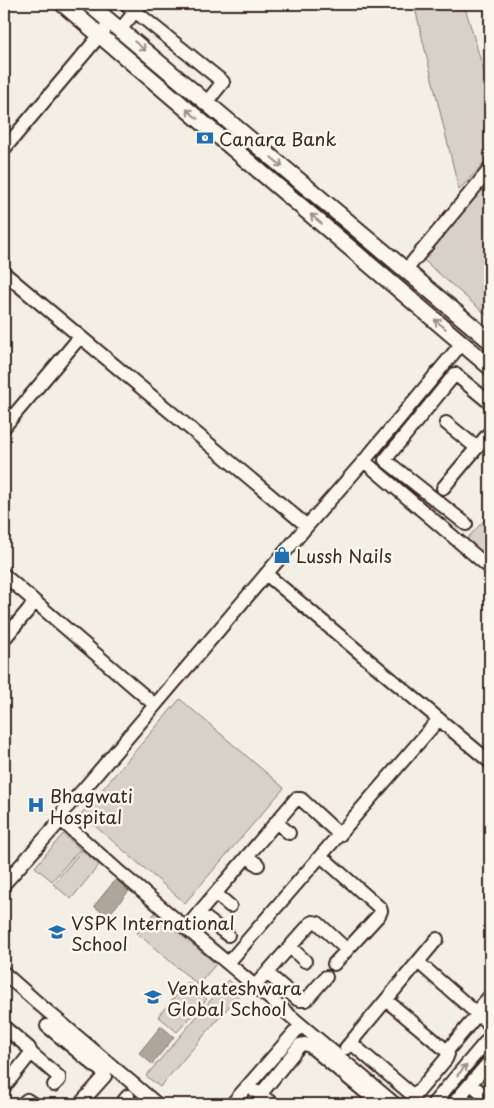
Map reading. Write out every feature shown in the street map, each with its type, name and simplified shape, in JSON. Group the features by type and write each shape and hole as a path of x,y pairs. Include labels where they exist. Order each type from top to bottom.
{"main road":[{"path":"63,4 490,367"},
{"path":"89,4 490,341"}],"street":[{"path":"4,149 100,36 116,26 134,6 223,82 206,103"},
{"path":"406,270 490,169"},
{"path":"4,273 307,526"},
{"path":"4,427 80,337"},
{"path":"5,879 61,820 64,810 364,461 462,343"},
{"path":"466,524 386,460 455,374 490,403"},
{"path":"446,423 477,448"},
{"path":"443,488 490,432"},
{"path":"364,461 490,568"},
{"path":"266,574 490,762"},
{"path":"4,575 155,705"},
{"path":"4,639 35,602"},
{"path":"228,963 439,719"},
{"path":"186,928 298,798 340,835"},
{"path":"61,820 395,1104"},
{"path":"276,822 289,833"},
{"path":"247,856 258,865"},
{"path":"321,856 380,908 381,911 334,964"},
{"path":"216,894 230,906"},
{"path":"199,913 228,935"},
{"path":"255,986 311,924 316,922 347,950"},
{"path":"339,1057 437,939"},
{"path":"290,947 305,962"},
{"path":"418,962 490,1025"},
{"path":"4,973 157,1104"},
{"path":"267,973 297,999 303,1001 326,977"},
{"path":"351,1042 413,1094 418,1092 446,1059 447,1051 490,996"},
{"path":"386,1000 447,1051"},
{"path":"232,1104 301,1024"},
{"path":"47,1026 105,1074 80,1104"},
{"path":"4,1027 59,1077 54,1085"},
{"path":"433,1104 490,1037"},
{"path":"260,1095 300,1045 305,1044 310,1046 376,1101 376,1104"},
{"path":"6,1081 31,1053"},
{"path":"462,1094 490,1061"},
{"path":"248,1085 273,1104"},
{"path":"462,1094 490,1100"},
{"path":"462,1094 470,1104"},
{"path":"22,1104 27,1100 33,1104"}],"shaded area":[{"path":"414,4 464,4 490,92 490,157 459,190"},
{"path":"479,188 490,196 490,318 420,257"},
{"path":"490,514 490,568 462,544"},
{"path":"180,699 284,788 185,903 81,814"},
{"path":"63,834 80,849 52,881 35,867"},
{"path":"82,850 99,865 71,899 53,884"},
{"path":"116,879 129,891 107,917 94,906"},
{"path":"155,913 216,964 198,985 137,933"},
{"path":"228,980 242,991 160,1087 146,1076"},
{"path":"188,982 207,999 177,1032 158,1016"},
{"path":"161,1026 174,1037 152,1064 139,1053"}],"place":[{"name":"Canara Bank","path":"205,138"},
{"name":"Lussh Nails","path":"282,555"},
{"name":"Bhagwati Hospital","path":"36,805"},
{"name":"VSPK International School","path":"57,932"},
{"name":"Venkateshwara Global School","path":"153,997"}]}
